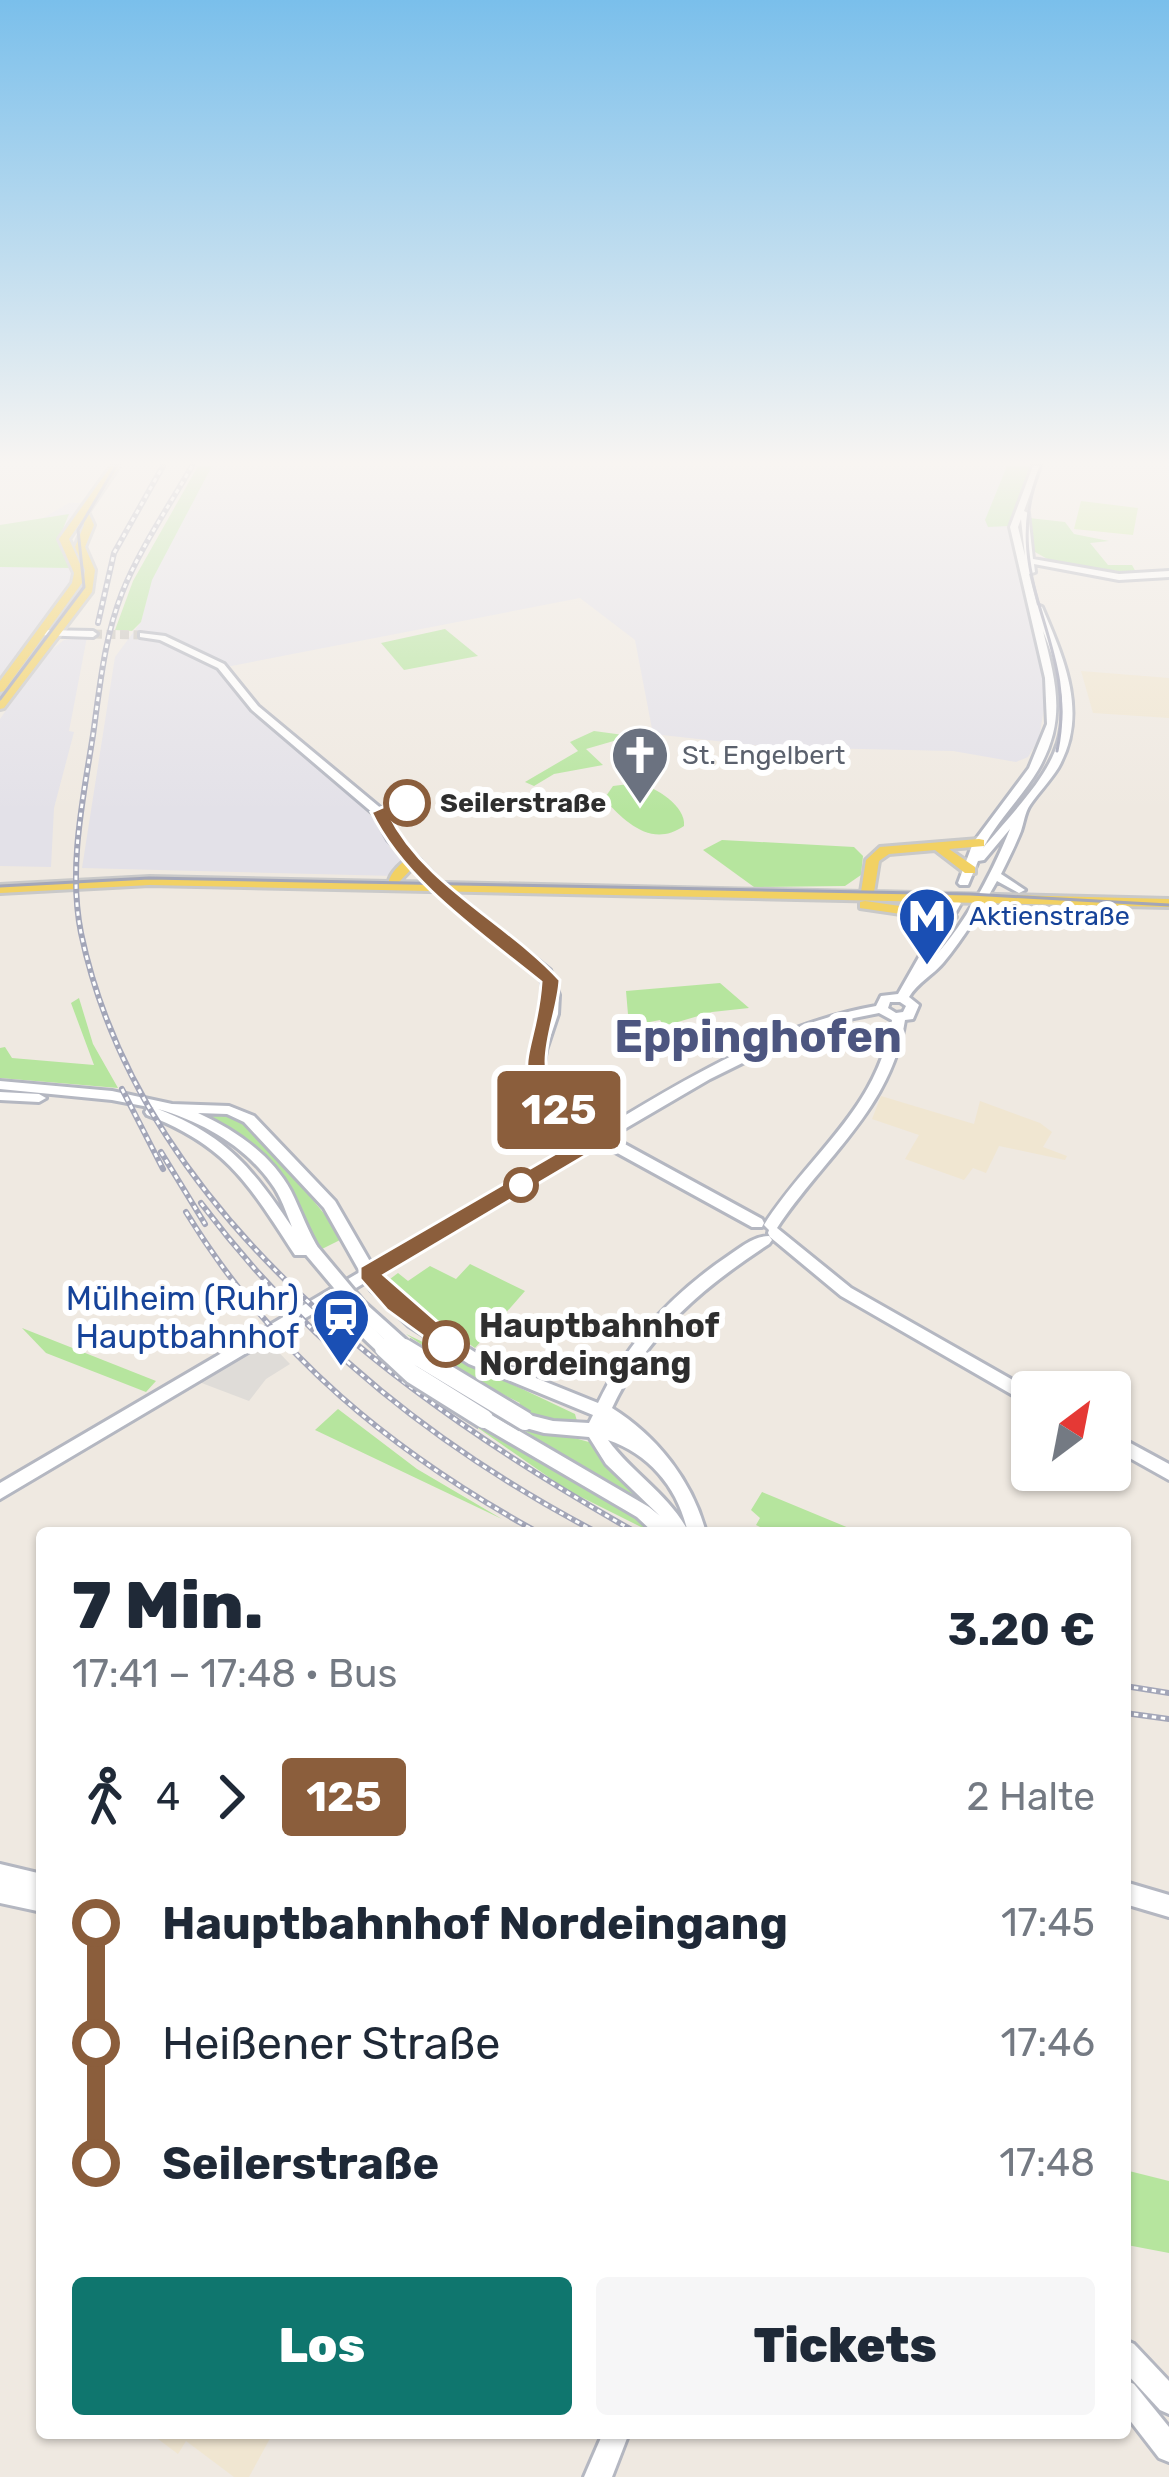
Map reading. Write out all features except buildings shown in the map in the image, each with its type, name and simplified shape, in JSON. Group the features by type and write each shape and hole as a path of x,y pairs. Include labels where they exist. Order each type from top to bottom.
{"main road":[{"path":"0,689 53,634 78,582"},
{"path":"0,706 90,582"},
{"path":"967,876 980,843 1035,766 1054,713 1030,582"},
{"path":"967,876 1050,774 1072,724 1068,682 1041,626"},
{"path":"53,634 93,634"},
{"path":"53,634 76,634"},
{"path":"143,635 161,638 221,666 255,708 379,812 392,838 438,885 547,974 551,994 533,1062 551,1103 588,1137"},
{"path":"1035,766 1050,774"},
{"path":"881,1009 885,999 904,993 928,976 989,888 1021,809"},
{"path":"866,892 878,854 892,848 980,843"},
{"path":"936,849 967,876"},
{"path":"394,880 412,860"},
{"path":"871,866 898,888"},
{"path":"0,877 394,880 438,885"},
{"path":"0,889 150,881 667,891 989,888 1125,903"},
{"path":"783,896 989,888 1125,903 1169,903"},
{"path":"667,891 783,896 948,916 904,993"},
{"path":"594,1430 654,1322 762,1231 860,1113 898,1029 914,1010 904,993"},
{"path":"881,1009 898,1029"},
{"path":"0,1492 588,1137 612,1137 754,1054 861,1011 881,1009"},
{"path":"0,1085 109,1094 175,1108 230,1110 249,1118 330,1205 369,1273 415,1322 451,1346 603,1412 639,1437 684,1494 696,1527"},
{"path":"0,1096 128,1107 194,1128 237,1161 386,1353 484,1419 643,1512 659,1527"},
{"path":"175,1108 214,1125 259,1159 282,1188 308,1253 396,1346 525,1421 594,1430 636,1444 658,1458"},
{"path":"612,1137 762,1231 865,1304 1011,1387"},
{"path":"594,1430 608,1460 656,1499 676,1527"},
{"path":"1131,1451 1169,1472"},
{"path":"0,1875 36,1884"},
{"path":"0,1892 36,1900"},
{"path":"1131,1895 1169,1906"},
{"path":"1131,2360 1169,2401"},
{"path":"1131,2400 1162,2438"},
{"path":"598,2477 614,2439"}],"shaded area":[{"path":"0,582 71,582 0,680"},
{"path":"151,582 1021,582 1047,689 1039,739 1028,757 1016,762 953,751 770,747 653,734 635,640 580,598 216,669 386,830 389,846 406,864 395,876 82,868 115,657 141,622"},
{"path":"87,637 69,731 74,732 54,808 51,867 0,866 0,719 43,657 64,640"},
{"path":"1081,671 1169,678 1169,718 1093,713"},
{"path":"881,1096 974,1124 980,1101 1040,1123 1052,1132 1043,1147 1067,1156 1065,1160 999,1146 986,1173 973,1168 964,1180 905,1159 919,1135 872,1119"},
{"path":"267,1340 290,1364 266,1379 249,1401 199,1382"},
{"path":"158,2439 270,2439 249,2477 234,2477 186,2441 178,2454"}],"green space":[{"path":"133,582 152,582 141,622 132,631 115,630"},
{"path":"445,629 478,656 404,670 381,643"},
{"path":"594,731 631,736 586,749 603,765 554,774 534,786 525,782 578,751 570,742"},
{"path":"637,783 668,798 680,811 684,826 661,834 640,830 604,799 613,786"},
{"path":"722,840 854,847 863,856 861,875 845,886 754,887 703,850"},
{"path":"720,983 749,1008 712,1012 664,1026 660,1020 629,1026 626,991"},
{"path":"79,998 93,1044 118,1088 0,1078 0,1048 5,1047 12,1058 94,1065 71,1003"},
{"path":"215,1112 250,1123 344,1238 320,1250 292,1190 274,1165 238,1134 197,1113"},
{"path":"470,1264 525,1291 475,1348 423,1312 390,1279 398,1273 408,1281 430,1266 456,1279"},
{"path":"22,1328 156,1381 146,1392 46,1353"},
{"path":"406,1334 575,1414 577,1421 537,1420 516,1408 520,1403 467,1376"},
{"path":"415,1384 636,1515 647,1527 567,1490"},
{"path":"338,1409 417,1469 502,1519 315,1430"},
{"path":"506,1419 596,1444 616,1475 661,1517"},
{"path":"762,1492 847,1527 760,1527 756,1525 760,1518 751,1510"},
{"path":"1131,2172 1169,2181 1169,2253 1131,2246"}],"tunnel":[{"path":"93,634 143,635"}],"tram line":[{"path":"0,699 83,582"},
{"path":"1033,582 1058,675 1057,751"},
{"path":"0,886 149,878 970,894 1169,905"}],"railway":[{"path":"98,623 107,582"},
{"path":"127,582 103,663 81,809 77,908 112,1033 160,1126 221,1211 294,1288 374,1359 460,1423 627,1527"},
{"path":"122,1089 163,1169"},
{"path":"161,1152 205,1224"},
{"path":"201,1203 286,1303 381,1390 484,1467 587,1527"},
{"path":"186,1212 258,1312 340,1396 434,1469 529,1527"},
{"path":"1131,1687 1169,1693"},
{"path":"1131,1714 1169,1719"}],"bus line":[{"name":"125","path":"407,803 379,812 392,838 477,921 547,974 549,1009 533,1062 551,1103 588,1130 584,1140 588,1144 369,1273 395,1304 446,1344"}],"place":[{"name":"Seilerstraße","path":"407,803"},
{"name":"St. Engelbert","path":"640,806"},
{"name":"Aktienstraße","path":"927,967"},
{"name":"Hauptbahnhof Nordeingang","path":"446,1344"},
{"name":"Mülheim (Ruhr) Hauptbahnhof","path":"341,1368"}],"district":[{"name":"Eppinghofen","path":"758,1036"}]}
